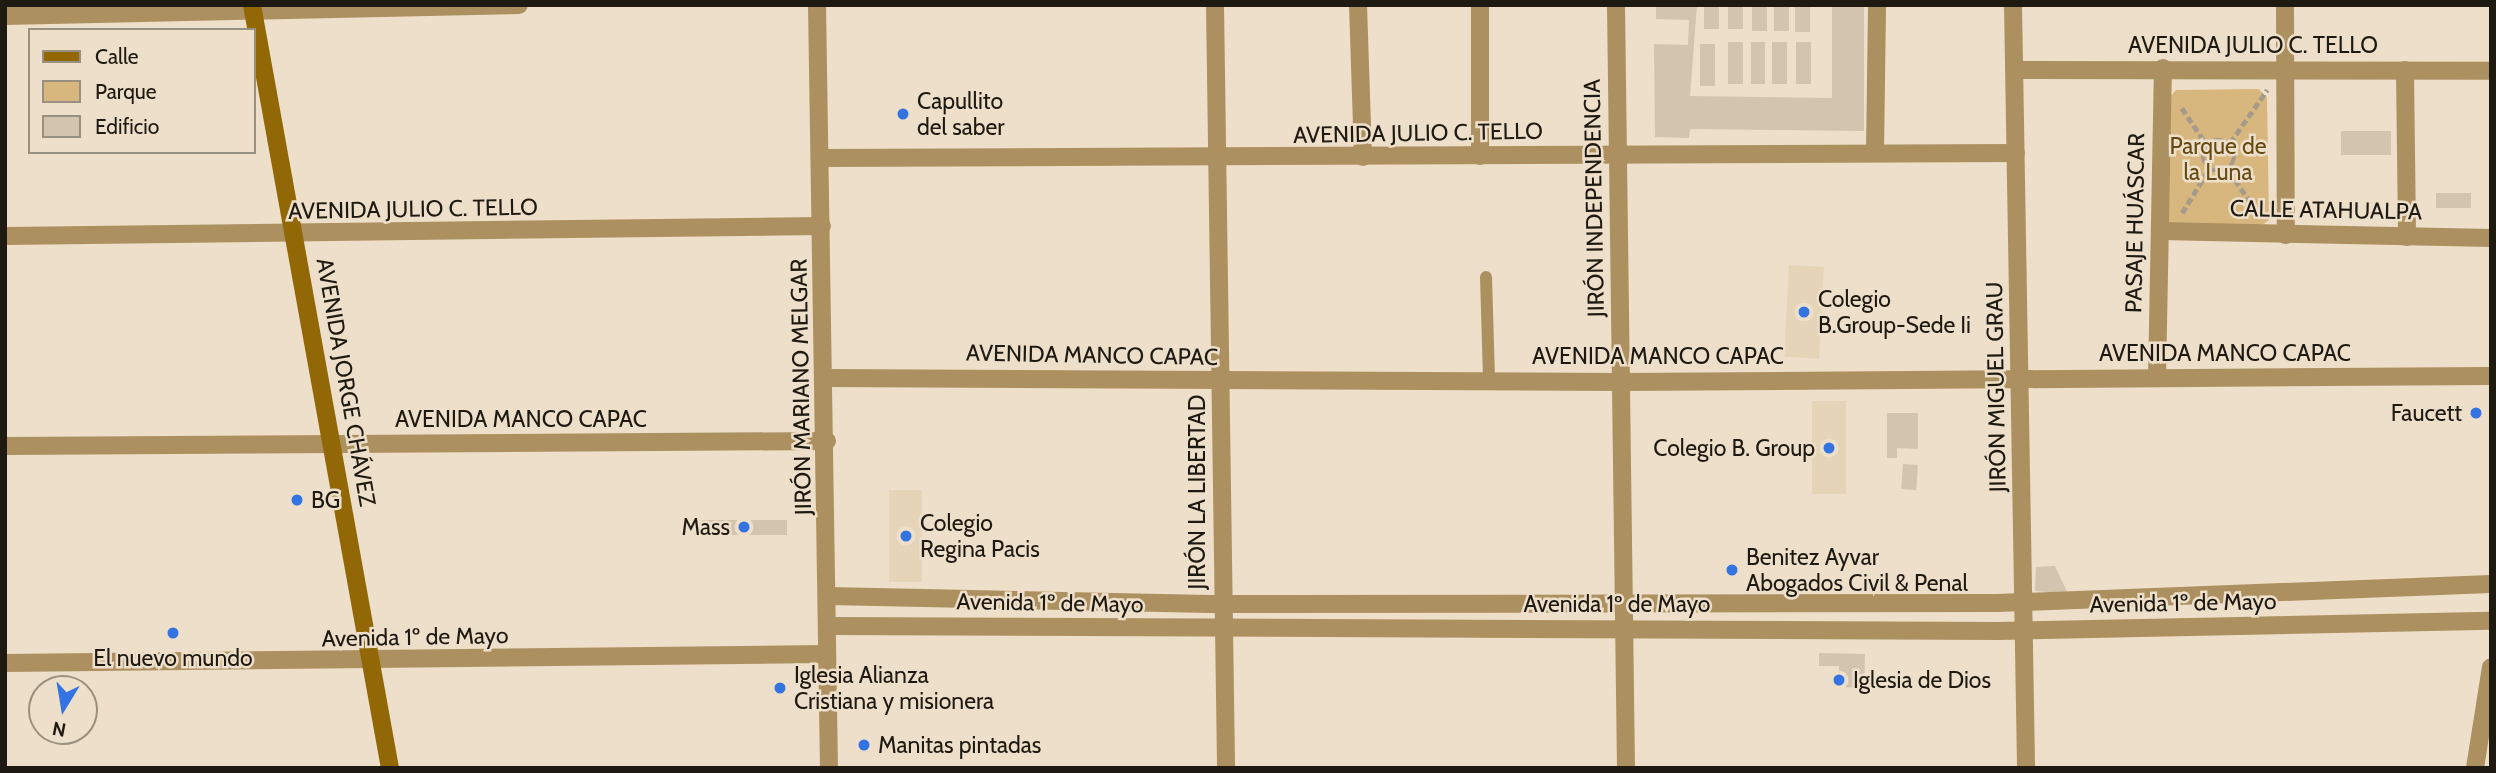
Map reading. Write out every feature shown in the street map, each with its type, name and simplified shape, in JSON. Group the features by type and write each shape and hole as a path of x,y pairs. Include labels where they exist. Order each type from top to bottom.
{"street":[{"path":"5,16 519,5"},
{"name":"JIRÓN MARIANO MELGAR","path":"817,5 827,441 826,654 829,768"},
{"name":"JIRÓN LA LIBERTAD","path":"1215,5 1222,159 1222,630 1226,768"},
{"path":"1358,5 1363,158"},
{"path":"1480,5 1480,156"},
{"name":"JIRÓN INDEPENDENCIA","path":"1616,5 1626,768"},
{"path":"1875,152 1877,5"},
{"name":"JIRÓN MIGUEL GRAU","path":"2013,5 2026,768"},
{"path":"2280,234 2286,73 2285,5"},
{"name":"AVENIDA JORGE CHÁVEZ","path":"254,9 369,663 390,768"},
{"name":"AVENIDA JULIO C. TELLO","path":"2015,69 2163,74 2491,71"},
{"path":"2405,70 2407,237"},
{"name":"PASAJE HUÁSCAR","path":"2157,378 2168,231 2163,74"},
{"name":"AVENIDA JULIO C. TELLO","path":"820,158 1222,159 2016,153"},
{"name":"AVENIDA JULIO C. TELLO","path":"5,236 296,236 822,226"},
{"name":"CALLE ATAHUALPA","path":"2168,231 2491,238"},
{"name":"AVENIDA MANCO CAPAC","path":"826,378 1621,382 2491,376"},
{"name":"AVENIDA MANCO CAPAC","path":"5,446 827,441"},
{"name":"Avenida 1º de Mayo","path":"828,596 1222,604 2025,602 2491,584"},
{"name":"Avenida 1º de Mayo","path":"827,626 1222,630 2025,630 2491,621"},
{"name":"Avenida 1º de Mayo","path":"5,663 369,663 826,654"},
{"path":"2475,768 2491,667"}],"lane":[{"path":"1486,277 1489,382"}],"path":[{"path":"2230,143 2259,95 2286,73"},
{"path":"2163,74 2207,145"},
{"path":"2207,145 2230,143"},
{"path":"2229,171 2236,156 2230,143"},
{"path":"2207,145 2202,156 2209,169"},
{"path":"2209,169 2229,171 2280,234"},
{"path":"2168,231 2209,169"}],"shaded area":[{"name":"Colegio B.Group-Sede Ii","path":"1789,265 1824,267 1819,359 1784,357"},
{"name":"Colegio B. Group","path":"1812,401 1846,401 1846,494 1812,494"},
{"name":"Colegio Regina Pacis","path":"889,490 922,490 922,582 889,582"}],"green space":[{"name":"Parque de la Luna","path":"2259,89 2267,98 2269,220 2258,228 2174,228 2168,222 2169,98 2176,90"}],"building":[{"path":"1656,5 1697,5 1690,96 1832,98 1832,5 1864,5 1864,131 1690,129 1689,138 1655,137 1654,44 1688,45 1689,20 1656,19"},
{"path":"1704,5 1719,5 1719,29 1704,29"},
{"path":"1728,5 1743,5 1743,29 1728,29"},
{"path":"1752,5 1767,5 1767,31 1752,31"},
{"path":"1774,5 1789,5 1789,31 1774,31"},
{"path":"1795,5 1810,5 1810,32 1795,32"},
{"path":"1728,42 1743,42 1743,84 1728,84"},
{"path":"1751,42 1765,42 1765,84 1751,84"},
{"path":"1772,42 1787,42 1787,84 1772,84"},
{"path":"1796,42 1811,42 1811,84 1796,84"},
{"path":"1700,44 1715,44 1715,86 1700,86"},
{"path":"2341,131 2391,131 2391,155 2341,155"},
{"path":"2436,193 2471,193 2471,208 2436,208"},
{"path":"1887,413 1918,413 1918,449 1897,448 1897,458 1887,458"},
{"path":"1903,464 1918,465 1916,490 1901,489"},
{"name":"Mass","path":"702,520 787,520 787,535 702,535"},
{"path":"2055,566 2068,594 2035,591 2036,567"},
{"path":"1819,653 1865,654 1864,688 1839,687 1839,666 1819,666"}],"place":[{"name":"Capullito del saber","path":"903,114"},
{"name":"Colegio B.Group-Sede Ii","path":"1804,312"},
{"name":"Faucett","path":"2476,413"},
{"name":"Colegio B. Group","path":"1829,448"},
{"name":"BG","path":"297,500"},
{"name":"Mass","path":"744,527"},
{"name":"Colegio Regina Pacis","path":"906,536"},
{"name":"Benitez Ayvar Abogados Civil & Penal","path":"1732,570"},
{"name":"El nuevo mundo","path":"173,633"},
{"name":"Iglesia de Dios","path":"1839,680"},
{"name":"Iglesia Alianza Cristiana y misionera","path":"780,688"},
{"name":"Manitas pintadas","path":"864,745"}]}
